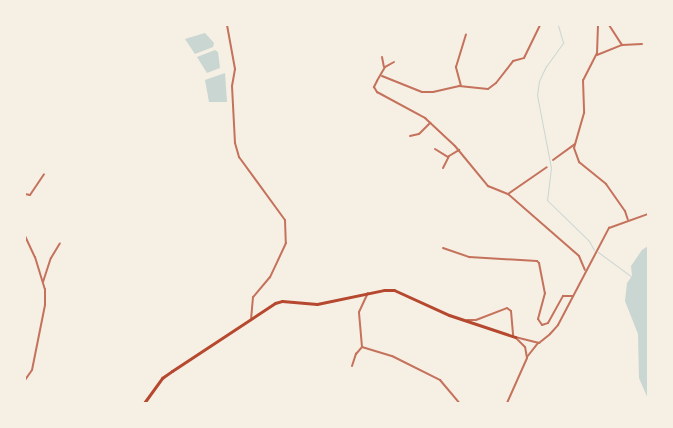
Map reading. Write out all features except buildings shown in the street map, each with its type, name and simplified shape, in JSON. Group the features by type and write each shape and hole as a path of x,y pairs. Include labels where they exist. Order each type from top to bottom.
{"main road":[{"path":"144,403 162,378 275,303 317,304 384,290 403,292 465,321 514,336"}],"street":[{"path":"227,25 235,69 232,86 235,143 238,157 285,220 286,243 270,277 253,297 251,319"},
{"path":"382,76 422,92 461,86 488,89 496,83 513,61 524,58 540,25"},
{"path":"598,25 596,55 585,73 584,113 575,144 579,162 606,184 625,211 628,220"},
{"path":"609,25 622,45"},
{"path":"461,86 456,68 466,34"},
{"path":"596,55 622,45 642,44"},
{"path":"382,57 385,68"},
{"path":"394,62 385,68 382,76 374,87 377,92 430,123 459,150 488,186 508,194 579,256 585,270"},
{"path":"410,136 419,134 430,123"},
{"path":"553,160 575,144"},
{"path":"435,149 448,157"},
{"path":"443,168 448,157 459,150"},
{"path":"508,194 547,167"},
{"path":"25,194 30,195 44,174"},
{"path":"507,403 527,358 539,343 558,325 585,270 609,228 648,214"},
{"path":"25,236 29,242 43,283 44,311 32,370 25,380"},
{"path":"25,244 29,242"},
{"path":"43,283 51,258 60,243"},
{"path":"443,248 469,257 536,261 539,263 545,293 538,319 542,325 548,323 563,296 573,296"},
{"path":"352,366 356,354 362,347 359,312 368,293"},
{"path":"465,321 476,320 506,308 511,311 514,336 525,347 527,358"},
{"path":"514,336 539,343"},
{"path":"362,347 392,356 440,380 459,403"}],"shaded area":[{"path":"205,33 214,43 213,47 195,54 185,39"},
{"path":"215,50 218,52 220,68 207,73 197,57"},
{"path":"225,73 227,102 209,102 205,80"},
{"path":"648,246 648,399 639,378 638,334 625,301 627,283 632,276 631,266 642,250"}],"waterway":[{"path":"558,25 563,43 546,66 539,81 537,95 551,168 547,200 589,241 594,250"},
{"path":"598,252 632,277"}]}
